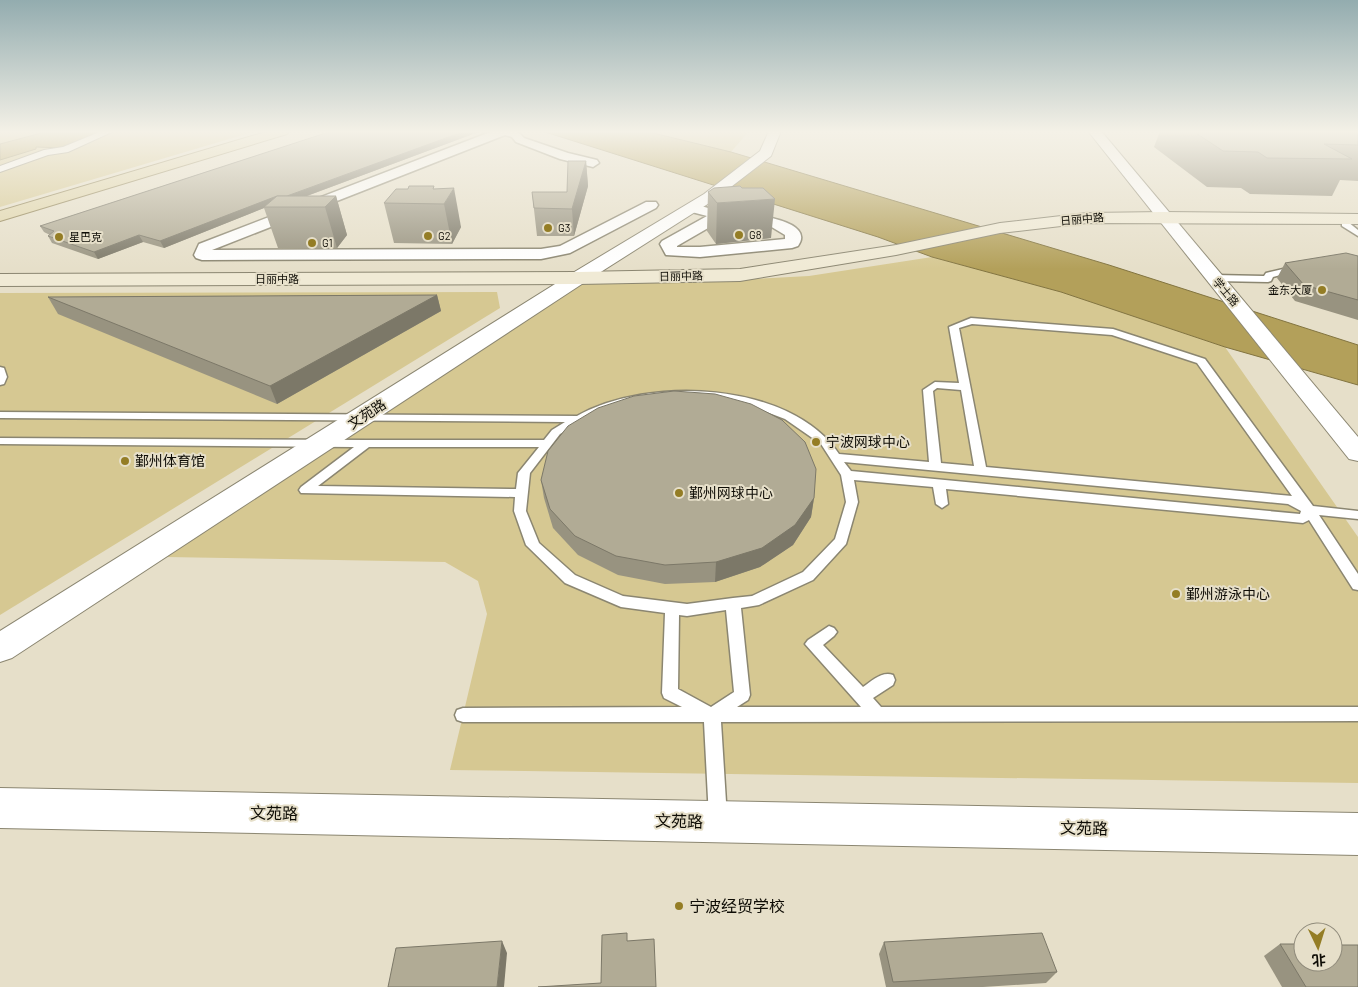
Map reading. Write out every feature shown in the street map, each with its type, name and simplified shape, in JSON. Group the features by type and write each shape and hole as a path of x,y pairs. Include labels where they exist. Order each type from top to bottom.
{"main road":[{"path":"0,211 114,177"},
{"path":"0,216 130,177"},
{"name":"日丽中路","path":"0,280 578,278 740,275 896,250 1000,228 1087,218 1160,218 1355,224"}],"street":[{"path":"384,177 204,246 202,255 541,254 564,250 651,205"},
{"name":"文苑路","path":"0,648 578,278 709,198 736,177"},
{"name":"学士路","path":"1129,177 1160,218 1215,278 1358,453"},
{"path":"693,208 720,215 774,222 793,232 792,243 700,252 672,252 668,244 720,215"},
{"name":"文苑路","path":"0,808 1358,834"}],"lane":[{"path":"1215,278 1268,279 1269,274 1306,266"},
{"path":"981,471 954,327 971,321 1114,332 1201,361 1309,510 1358,586"},
{"path":"0,370 2,377 0,382"},
{"path":"935,466 928,390 935,385 965,387"},
{"path":"687,393 735,398 789,417 825,442 847,475 852,502 841,541 808,576 754,601 733,604 687,610 621,601 570,579 533,545 520,511 524,473 556,432 579,419 595,410 638,397 687,393"},
{"path":"0,415 579,419"},
{"path":"0,441 318,445 548,443"},
{"path":"366,444 305,490 522,493"},
{"path":"835,457 1291,500 1309,510 1358,515"},
{"path":"847,475 1303,520 1309,510"},
{"path":"939,484 942,504"},
{"path":"712,716 742,695 733,604"},
{"path":"672,608 670,693 712,716"},
{"path":"829,632 812,644 878,715"},
{"path":"861,697 886,680"},
{"path":"463,715 1358,714"},
{"path":"712,716 718,822"}],"shaded area":[{"path":"0,177 101,177 0,207"},
{"path":"688,177 815,177 1109,265 1358,345 1358,385 1225,347 1061,292 932,257 878,237"},
{"name":"宁波网球中心","path":"932,257 1061,292 1225,347 1358,537 1358,783 450,770 487,614 478,581 445,562 166,557 583,283 700,282 809,276"},
{"name":"鄞州体育馆","path":"497,292 500,308 0,615 0,293"}],"building":[{"path":"190,177 339,177 287,196 277,196 160,241 139,235 94,252 48,236 54,231 40,226"},
{"path":"567,177 581,177 572,209 534,208 532,192 567,192"},
{"path":"409,186 434,186 433,189 454,188 444,204 384,203 396,189 408,189"},
{"path":"740,186 742,188 763,188 775,199 717,203 708,192 714,188"},
{"path":"277,196 336,196 325,207 264,207"},
{"path":"1346,253 1358,256 1358,300 1304,285 1285,263"},
{"path":"437,295 270,386 48,297"},
{"name":"鄞州网球中心","path":"674,391 715,394 751,404 782,420 805,442 816,469 814,498 795,525 762,548 716,562 665,565 616,556 575,536 550,509 541,480 548,451 568,426 598,408 634,396"},
{"path":"627,933 627,941 654,939 656,987 538,987 601,983 602,935"},
{"path":"1042,933 1057,972 893,982 884,942"},
{"path":"502,941 497,987 388,987 396,948"},
{"path":"1280,944 1293,944 1293,966"},
{"path":"1343,945 1358,945 1358,987 1306,987 1297,972 1343,972"}],"place":[{"name":"G3","path":"548,228"},
{"name":"G8","path":"739,235"},
{"name":"G2","path":"428,236"},
{"name":"星巴克","path":"59,237"},
{"name":"G1","path":"312,243"},
{"name":"金东大厦","path":"1322,290"},
{"name":"宁波网球中心","path":"816,442"},
{"name":"鄞州体育馆","path":"125,461"},
{"name":"鄞州网球中心","path":"679,493"},
{"name":"鄞州游泳中心","path":"1176,594"},
{"name":"宁波经贸学校","path":"679,906"}]}
